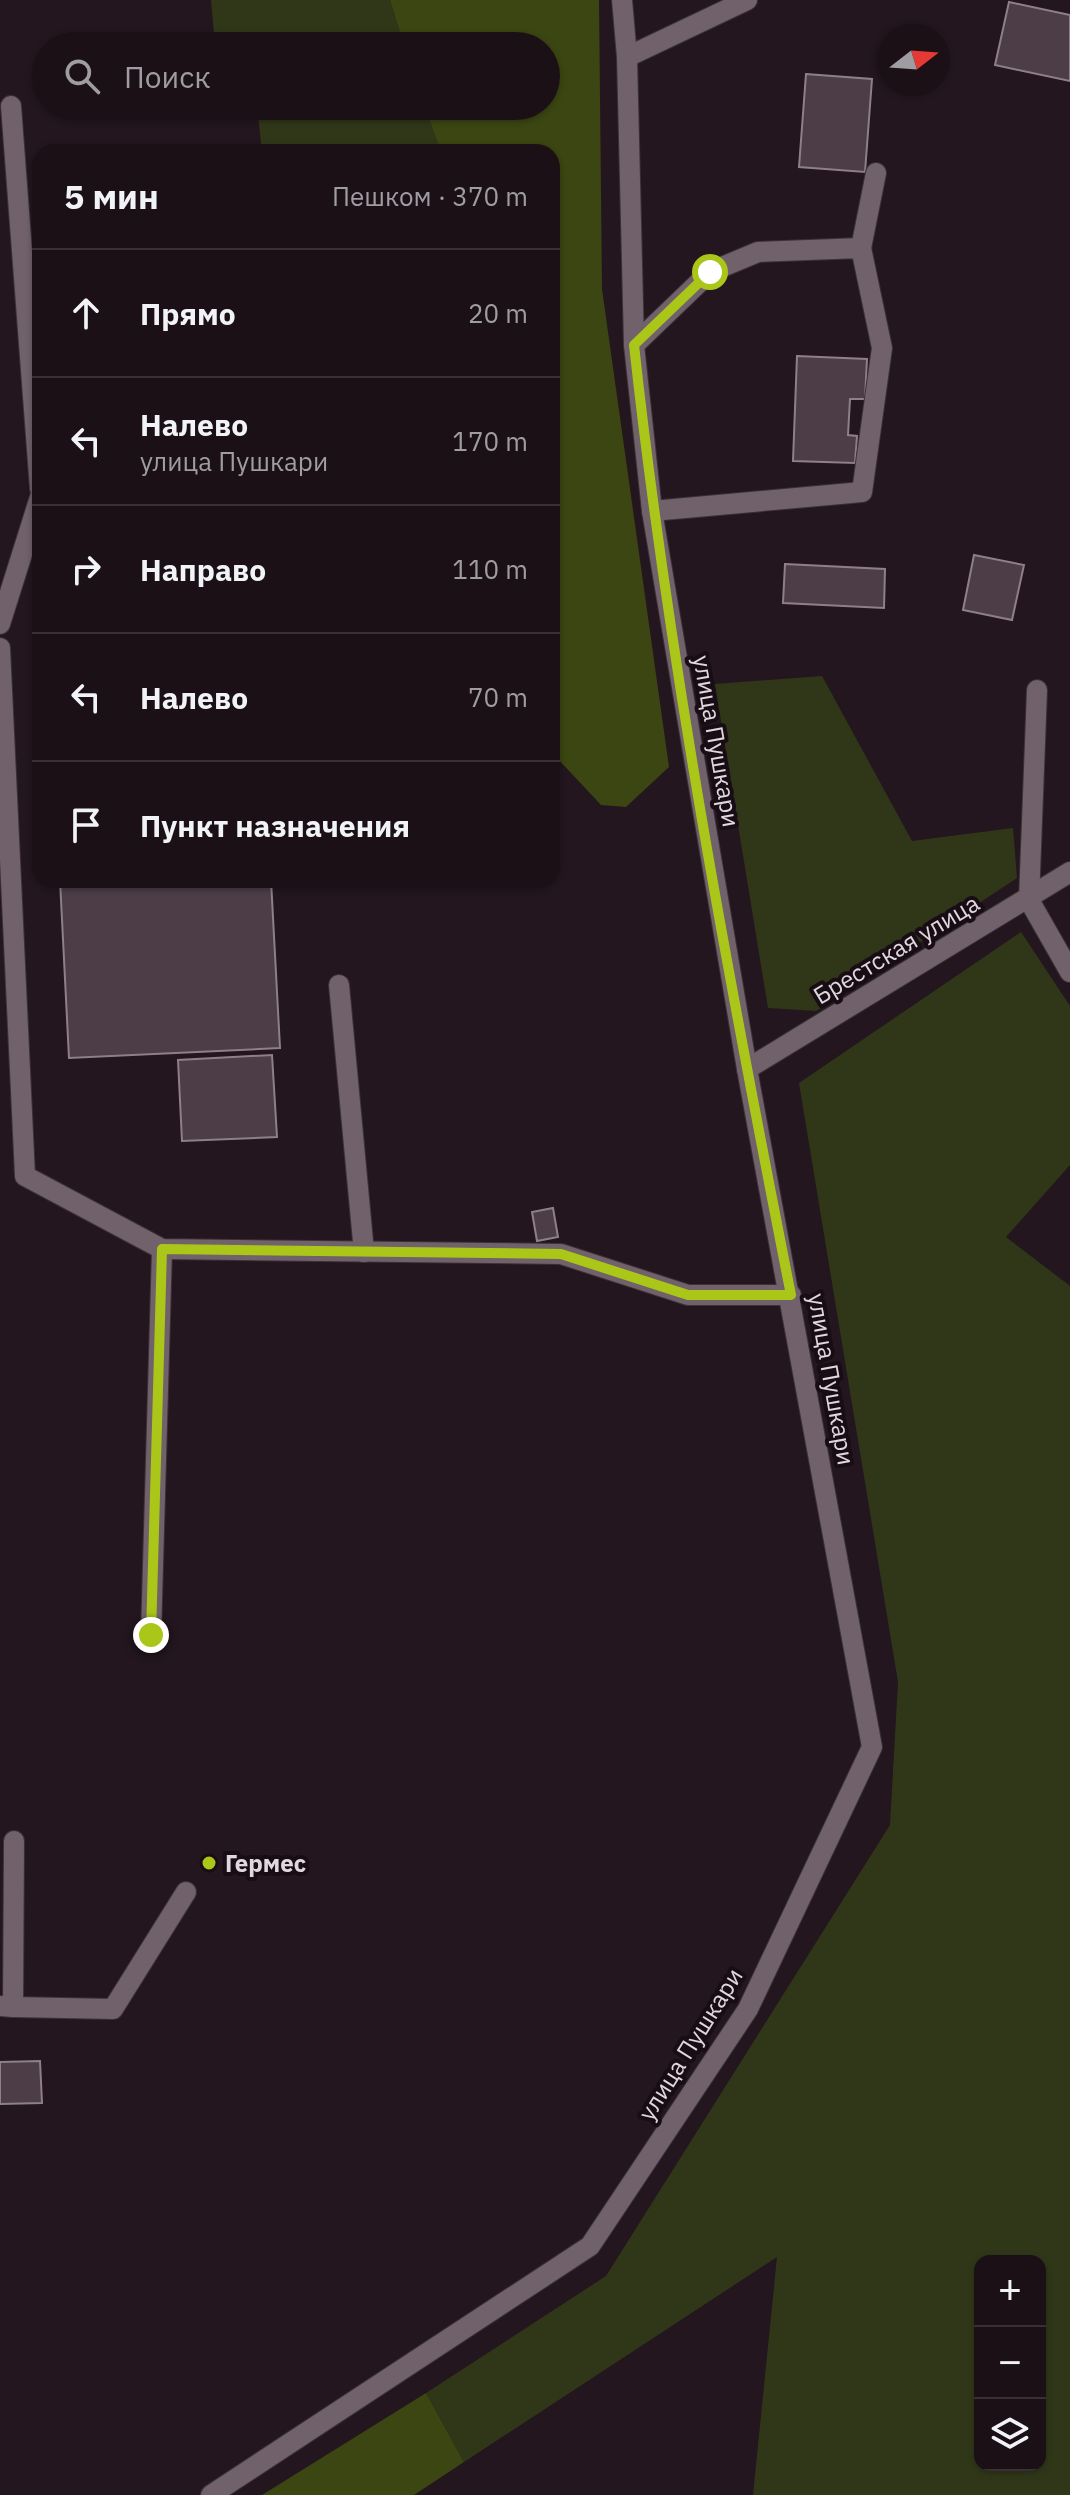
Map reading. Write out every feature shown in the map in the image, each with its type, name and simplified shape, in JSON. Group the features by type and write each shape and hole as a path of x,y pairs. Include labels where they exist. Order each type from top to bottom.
{"street":[{"name":"улица Пушкари","path":"211,2495 590,2246 748,2009 872,1747 747,1069 652,511 634,345 627,57 622,0"},
{"path":"627,57 747,0"},
{"path":"11,106 32,383"},
{"path":"652,511 862,492 882,348 861,248 876,173"},
{"path":"634,345 710,272 758,252 861,248"},
{"path":"0,624 32,522"},
{"path":"0,648 25,1176 162,1249 561,1254 688,1295 791,1295"},
{"path":"1037,690 1029,900 1070,972"},
{"name":"Брестская улица","path":"747,1069 1029,900 1070,872"},
{"path":"339,985 364,1252"},
{"path":"151,1635 162,1249"},
{"path":"14,1841 6,2006 113,2009 186,1892"}],"green space":[{"path":"211,0 390,0 400,32 214,32"},
{"path":"390,0 599,0 602,289 669,767 626,807 601,805 560,761 560,144 438,144 429,120 560,120 560,32 400,32"},
{"path":"259,120 429,120 438,144 261,144"},
{"path":"822,676 912,841 1013,828 1017,878 816,1011 768,1008 715,684"},
{"path":"1021,932 1070,1006 1070,1165 1006,1237 1070,1286 1070,2495 753,2495 777,2257 464,2462 426,2393 606,2276 890,1825 898,1682 799,1083"},
{"path":"426,2393 464,2462 414,2495 262,2495"}],"building":[{"path":"1009,2 1070,15 1070,81 995,65"},
{"path":"806,74 872,79 865,172 799,167"},
{"path":"797,356 867,359 865,399 850,399 848,435 857,436 855,463 793,461"},
{"path":"974,555 1024,565 1012,620 963,610"},
{"path":"785,564 885,569 884,608 783,603"},
{"path":"60,888 271,888 280,1048 69,1058"},
{"path":"272,1055 277,1137 182,1141 178,1060"},
{"path":"553,1208 558,1237 537,1241 532,1212"},
{"path":"40,2061 42,2103 0,2104 0,2062"}],"place":[{"name":"Гермес","path":"209,1863"}],"route":[{"path":"151,1635 162,1249 561,1254 688,1295 791,1295 747,1069 652,511 634,345 710,272"}]}
